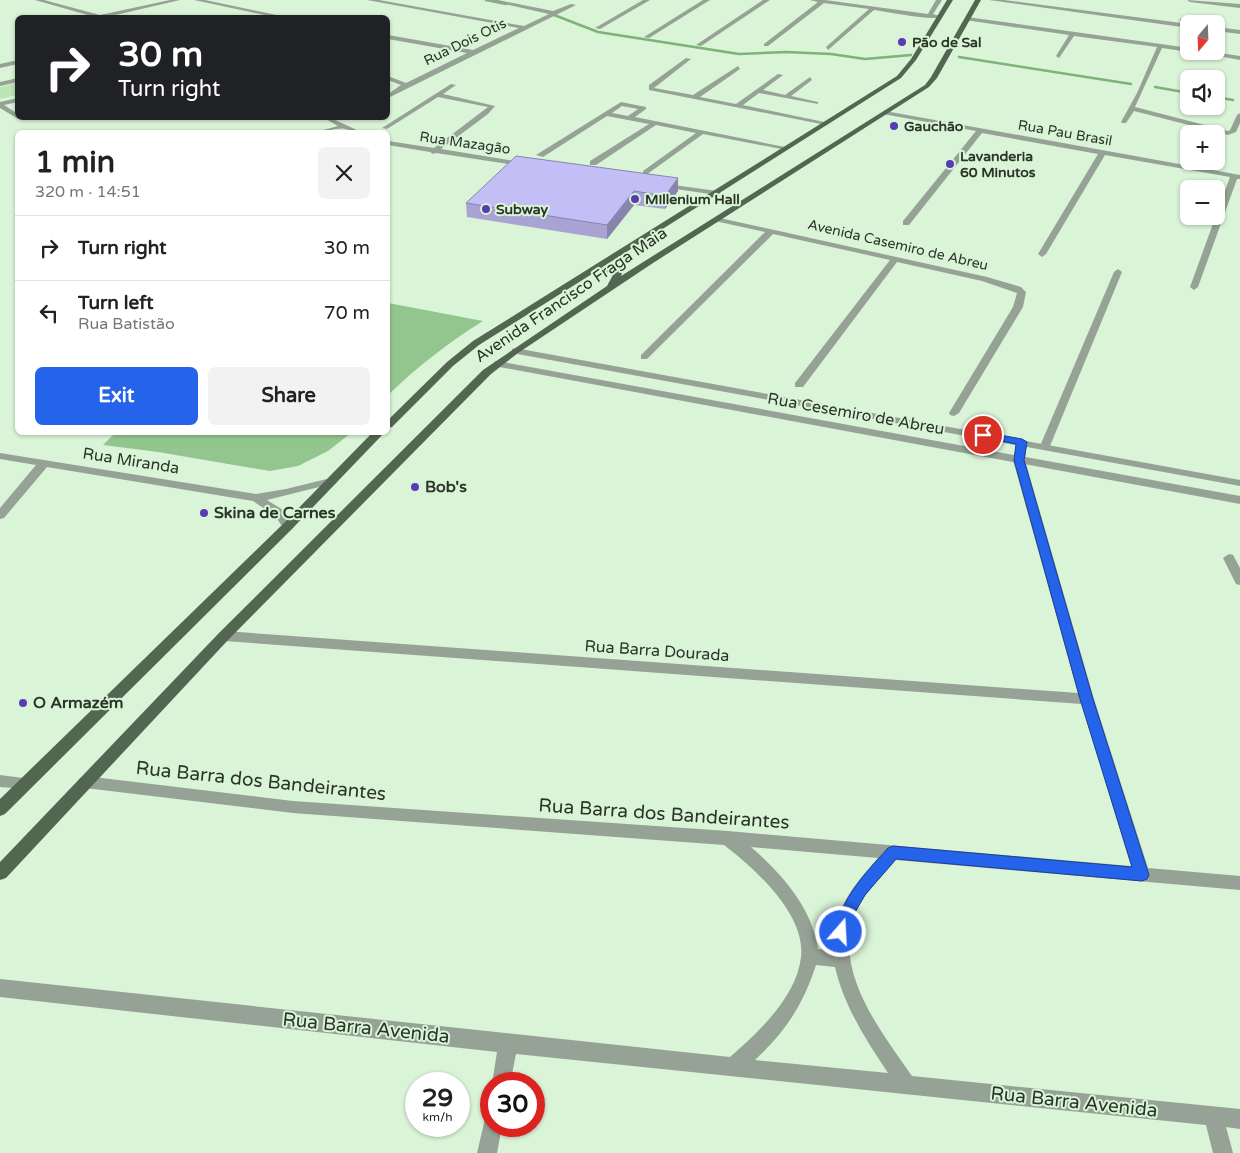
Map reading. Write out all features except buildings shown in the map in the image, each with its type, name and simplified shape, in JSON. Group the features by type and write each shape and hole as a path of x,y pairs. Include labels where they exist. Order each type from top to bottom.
{"main road":[{"name":"Avenida Francisco Fraga Maia","path":"390,423 442,371 476,343 899,77 914,60 950,0"},
{"name":"Avenida Francisco Fraga Maia","path":"0,873 224,636 497,364 650,261 927,86 934,78 978,0"},
{"path":"614,256 609,262 612,267 620,268 650,261"},
{"path":"579,277 598,270 614,270 618,273 618,277 608,289"},
{"path":"0,809 288,526 377,435"}],"street":[{"path":"38,0 96,15"},
{"path":"113,15 177,0"},
{"path":"197,0 276,15"},
{"path":"370,0 523,27"},
{"path":"490,0 551,14"},
{"path":"515,5 526,0"},
{"path":"598,28 647,0"},
{"path":"647,36 706,0"},
{"path":"699,45 766,0"},
{"path":"813,0 940,17"},
{"path":"929,16 938,1 930,0"},
{"path":"992,0 1180,25"},
{"path":"1025,0 1180,20"},
{"path":"1190,0 1240,6"},
{"path":"766,45 823,1"},
{"name":"Rua Dois Otis","path":"390,95 472,52 573,5"},
{"path":"828,48 873,8"},
{"path":"967,19 1180,49"},
{"path":"1225,26 1240,28"},
{"path":"1225,30 1240,32"},
{"path":"1059,56 1072,34"},
{"path":"390,37 472,52"},
{"path":"390,41 399,39"},
{"path":"1124,122 1140,93 1160,46"},
{"path":"1225,56 1240,58"},
{"path":"688,60 650,88 826,123"},
{"path":"0,66 15,63"},
{"path":"695,97 738,68"},
{"path":"738,105 780,75"},
{"path":"390,79 406,85"},
{"path":"786,97 810,79"},
{"path":"0,84 15,81"},
{"path":"385,128 454,85"},
{"path":"758,91 816,103"},
{"path":"433,152 486,114 492,106 438,95"},
{"path":"747,99 756,101"},
{"path":"0,105 15,101"},
{"path":"540,155 621,104 644,107 630,118"},
{"path":"0,105 15,115"},
{"path":"1131,108 1228,133 1233,132 1240,115"},
{"path":"795,109 805,111"},
{"name":"Rua Pau Brasil","path":"885,113 1237,176"},
{"path":"606,114 786,148"},
{"path":"331,120 353,130"},
{"path":"328,130 342,125 349,120"},
{"path":"593,163 654,123"},
{"path":"906,223 982,130"},
{"path":"646,173 702,132"},
{"name":"Rua Mazagão","path":"390,145 531,166"},
{"path":"1042,254 1102,152"},
{"path":"1194,286 1237,176"},
{"path":"658,184 717,192"},
{"name":"Avenida Casemiro de Abreu","path":"718,218 1018,288 1022,292 1018,307 954,414"},
{"path":"644,357 771,231"},
{"path":"799,385 895,259"},
{"path":"1045,446 1118,272"},
{"name":"Rua Cesemiro de Abreu","path":"515,351 1240,483"},
{"name":"Rua Cesemiro de Abreu","path":"497,364 778,417 1240,500"},
{"path":"778,417 788,400"},
{"path":"1022,442 1019,460 1087,699 1142,875"},
{"name":"Rua Miranda","path":"0,456 256,498 286,493 331,481"},
{"path":"0,515 44,463"},
{"name":"Rua Miranda","path":"256,498 279,513 288,526"},
{"path":"1229,558 1240,581"},
{"name":"Rua Barra Dourada","path":"224,636 1087,699"},
{"path":"0,781 26,783"},
{"name":"Rua Barra dos Bandeirantes","path":"85,782 293,807 728,838 1240,883"},
{"path":"728,838 766,868 786,894 807,938 810,956 803,981 786,1013 758,1045 733,1067"},
{"path":"893,852 860,890 847,912 841,932 842,959 856,1004 907,1085"},
{"path":"810,956 842,959"},
{"name":"Rua Barra Avenida","path":"0,988 508,1044 1240,1119"},
{"path":"503,1072 508,1044"},
{"path":"1213,1116 1223,1153"},
{"path":"487,1153 490,1137"}],"green space":[{"path":"15,83 15,95 0,99 0,87"},
{"path":"390,303 483,321 458,337 390,393"},
{"path":"113,435 348,435 328,451 298,466 270,471 158,452 103,445"}],"waterway":[{"path":"486,0 506,4"},
{"path":"549,13 598,32 739,54 786,52 831,54 865,59 911,55"},
{"path":"959,57 1131,84"},
{"path":"1155,87 1180,91"},
{"path":"1225,99 1233,100"}],"place":[{"name":"Pão de Sal","path":"902,42"},
{"name":"Gauchão","path":"894,126"},
{"name":"Lavanderia 60 Minutos","path":"950,164"},
{"name":"MIllenium Hall","path":"635,199"},
{"name":"Subway","path":"486,209"},
{"name":"Bob's","path":"415,487"},
{"name":"Skina de Carnes","path":"204,513"},
{"name":"O Armazém","path":"23,703"}],"route":[{"path":"841,932 847,912 860,890 893,852 1142,875 1087,699 1019,460 1022,442 983,435"}]}
